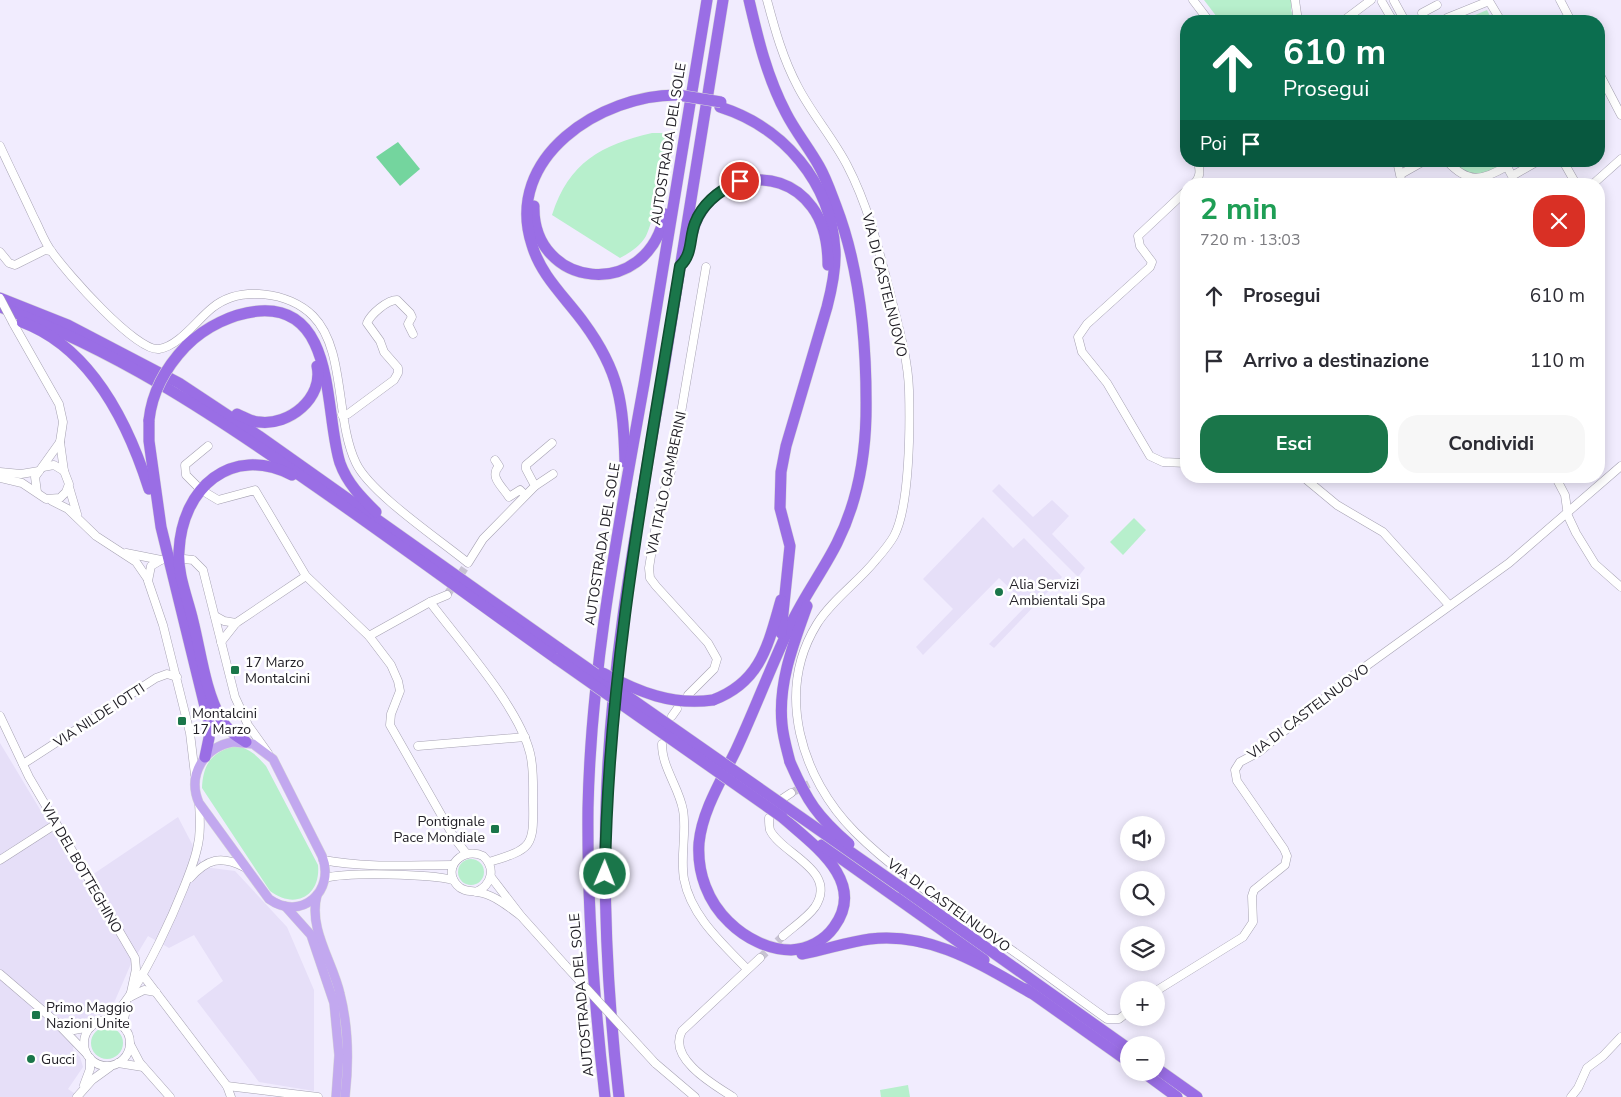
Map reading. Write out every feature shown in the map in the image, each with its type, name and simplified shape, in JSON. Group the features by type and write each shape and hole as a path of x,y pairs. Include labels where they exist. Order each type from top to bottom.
{"highway":[{"name":"AUTOSTRADA DEL SOLE","path":"604,1097 595,1010 589,912 588,807 593,718 626,488 707,0"},
{"name":"AUTOSTRADA DEL SOLE","path":"619,1097 613,1046 605,908 606,807 612,725 630,566 723,0"},
{"path":"749,0 770,78 785,112 819,166 848,241 858,299 865,365 866,417 863,466 854,502 837,543 792,621 713,797 700,837 699,857 703,882 718,909 738,930 764,945 790,950 816,943 834,927 843,906 844,891 834,866 782,816"},
{"path":"678,98 618,111 580,132 555,156 537,190 534,208 536,224 542,240 551,253 561,262 586,274 610,274 632,266 644,256 657,239 663,221 671,175 679,169"},
{"path":"626,488 624,411 614,375 601,348 537,260 529,237 529,198 545,159 578,126 607,110 633,100 678,98 721,104 754,114 779,130 803,153 827,185"},
{"path":"721,104 749,118 776,135 805,166 814,181 828,214 835,250 828,307 786,446 781,472 780,508 790,546 784,623 778,642 701,818 696,845 700,882 710,903 725,923 748,941 772,951 802,954 878,938 909,939 952,950 1031,993"},
{"path":"680,266 688,259 695,223 703,208 717,193 740,181 754,179 779,182 802,195 813,207 822,226 828,253 828,307"},
{"path":"0,298 68,325 179,383 259,436 394,532 782,816 1120,1056"},
{"path":"0,307 39,322 147,375 232,428 902,888 1120,1043"},
{"path":"161,527 149,441 151,406 159,384 175,359 211,327 249,312 270,311 288,315 302,323 313,338 320,351 332,432 346,476 360,496 394,532"},
{"path":"0,313 46,335 77,359 111,400 126,427 141,463 161,527 209,723 209,738 205,756"},
{"path":"179,383 199,390 246,419 259,422 274,422 292,415 306,404 315,388 318,373 309,343 297,329 285,320 269,317 250,318 215,329 187,348"},
{"path":"151,419 158,482 173,554 183,583 216,708 228,730 246,742"},
{"path":"183,583 178,552 185,520 199,490 219,473 244,465 270,467 286,472 334,499"},
{"path":"819,574 787,663 782,695 782,725 790,762 804,794 823,821 902,888"},
{"path":"559,654 646,694 686,702 713,700 738,688 757,666 773,628 787,577"},
{"path":"1165,1074 1197,1097"},
{"path":"1155,1081 1177,1097"}],"main road":[{"path":"336,1097 339,1036 330,989 309,932 285,906 265,895 199,803 195,790 195,777 205,756 226,743 246,742 257,746 269,754 323,860 326,878 317,895 314,910 316,923 339,990 346,1026 348,1056 345,1097"},
{"path":"285,906 300,906 317,895"}],"street":[{"name":"VIA DI CASTELNUOVO","path":"767,0 779,43 795,82 847,164 866,206 901,336 909,387 906,477 895,535 852,587 826,611 802,654 796,682 795,711 802,743 814,782 853,830 912,881 1107,1020 1112,1021 1120,1018"},
{"path":"1192,0 1204,15"},
{"path":"1295,0 1297,15"},
{"path":"1351,15 1371,0"},
{"path":"1560,0 1568,15"},
{"path":"1381,1 1394,1 1401,15"},
{"path":"1381,1 1389,15"},
{"path":"1454,15 1489,1 1497,15"},
{"path":"1423,15 1422,12 1437,5"},
{"path":"1605,84 1621,115"},
{"path":"0,146 51,251 88,295 130,336 147,348 159,349 171,344 214,306 234,297 262,294 284,298 314,316 325,331 332,348 342,415 352,455 366,479 468,563 483,539 525,495 553,474"},
{"path":"1600,178 1621,159"},
{"path":"1399,167 1401,178"},
{"path":"1401,174 1413,167"},
{"path":"1453,167 1463,176 1471,178"},
{"path":"1479,178 1495,174 1503,167"},
{"path":"1508,167 1512,176 1528,167"},
{"path":"1566,167 1573,178"},
{"path":"1180,197 1138,236 1140,246 1152,262 1150,266 1087,324 1078,337 1082,352 1107,383 1150,456 1163,462 1180,463"},
{"path":"0,252 9,263 16,265 45,250 51,251"},
{"name":"VIA ITALO GAMBERINI","path":"688,695 714,668 717,659 708,643 650,578 649,568 659,506 671,471 706,267"},
{"path":"0,298 60,408 63,422 60,442 64,471 69,478 69,487 78,516"},
{"path":"342,415 348,414 394,380 398,373 398,368 384,352 380,341 369,327 367,323 369,318 389,301 397,300 410,312 412,318 408,324 413,334"},
{"path":"37,492 34,482 60,442"},
{"path":"535,486 526,469 526,465 552,443"},
{"path":"208,446 185,465 186,475 200,489 218,500 255,490 306,576 370,636 390,665 398,681 400,691 390,714 390,725 455,839 466,853"},
{"path":"495,460 499,466 494,474 508,497 520,490 525,495"},
{"path":"0,472 21,474 54,466 64,471"},
{"name":"VIA DI CASTELNUOVO","path":"1605,480 1621,466"},
{"path":"0,478 16,480 37,492 43,498 52,500 78,516 96,536 140,565 148,581 177,677 192,740 195,777"},
{"path":"1310,483 1337,506 1383,532 1450,605"},
{"path":"1558,483 1566,498 1570,524 1593,561 1621,587"},
{"name":"VIA DI CASTELNUOVO","path":"1165,985 1243,937 1253,922 1252,896 1254,890 1285,865 1287,860 1284,849 1236,781 1235,770 1237,766 1259,752 1306,712 1450,605 1510,564 1601,483"},
{"path":"52,500 62,497 69,487"},
{"path":"123,552 161,560 150,569 148,581"},
{"path":"184,558 193,560 202,568 240,710 252,732 269,754"},
{"path":"221,642 236,623 306,576"},
{"path":"370,636 430,602 447,595"},
{"path":"430,602 507,704 525,737 532,767 533,834 531,841 525,849 489,862"},
{"path":"215,616 223,621 236,623"},
{"name":"VIA NILDE IOTTI","path":"23,764 156,678 167,674 177,677"},
{"path":"672,716 677,709"},
{"name":"VIA DEL BOTTEGHINO","path":"0,716 23,764 56,824 135,958 136,969 125,1013 127,1031"},
{"path":"418,746 525,737"},
{"path":"662,744 662,757 683,808 684,879 693,906 708,928 747,969"},
{"path":"782,799 791,793"},
{"path":"56,1022 72,1030 91,1027 116,1015 130,997 187,882 200,838 199,803"},
{"path":"769,818 770,829 775,837 810,867 818,878 820,887 819,898 814,908 783,936"},
{"path":"0,860 56,824"},
{"path":"522,916 491,896 462,889 454,880 453,865 459,857 466,853 479,853 489,862 491,877 522,916 655,1063 695,1097"},
{"path":"187,882 201,866 214,860 227,860 244,867"},
{"path":"323,860 342,864 453,865"},
{"path":"326,878 342,876 423,876 454,880"},
{"path":"476,892 487,885 491,877"},
{"path":"734,1097 721,1090 684,1059 679,1052 678,1036 760,958"},
{"path":"0,974 56,1022 88,1056 100,1065 142,1067"},
{"path":"142,974 226,1086 231,1097"},
{"path":"130,997 144,990 157,993"},
{"path":"106,1020 116,1022 127,1031 130,1044 142,1067 161,1084 170,1097"},
{"path":"79,1095 88,1076 88,1056 85,1039 91,1027"},
{"path":"1571,1097 1578,1088 1587,1068 1603,1056 1621,1037"},
{"path":"79,1095 97,1076 126,1057 130,1044"},
{"path":"226,1086 318,1097"}],"shaded area":[{"path":"1204,0 1292,0 1291,10 1293,15 1215,15"},
{"path":"1487,10 1490,15 1475,15"},
{"path":"652,133 667,133 650,226 644,240 634,249 620,258 552,215 559,197 568,182 589,159 617,143"},
{"path":"398,142 420,169 400,186 376,157"},
{"path":"1458,167 1501,167 1475,176 1464,172"},
{"path":"999,484 1033,517 1052,500 1069,516 1052,534 1085,568 1078,577 992,491"},
{"path":"983,517 1013,548 1024,538 1062,577 994,648 989,644 1027,605 999,578 923,655 916,647 953,609 923,579"},
{"path":"1134,518 1146,530 1123,555 1110,542"},
{"path":"0,743 83,881 178,817 204,867 235,871 287,927 314,990 314,1091 259,1082 197,1001 223,981 194,935 169,948 148,936 130,966 110,1012 76,1022 73,1050 80,1057 83,1067 68,1089 80,1097 0,1097"},
{"path":"235,746 245,748 266,766 318,865 318,876 315,885 311,892 304,897 288,899 279,897 270,891 202,788 204,773 210,761 220,752"},
{"path":"471,859 480,863 484,872 480,881 471,885 462,881 458,872 462,863"},
{"path":"107,1027 119,1031 123,1043 119,1055 107,1059 95,1055 91,1043 95,1031"},
{"path":"908,1085 910,1097 881,1097 880,1090"}],"tunnel":[{"path":"447,595 468,563"},
{"path":"791,793 811,783"},
{"path":"760,958 783,936"}],"place":[{"name":"Alia Servizi Ambientali Spa","path":"999,592"},
{"name":"17 Marzo Montalcini","path":"235,670"},
{"name":"Montalcini 17 Marzo","path":"182,721"},
{"name":"Pontignale Pace Mondiale","path":"495,829"},
{"name":"Primo Maggio Nazioni Unite","path":"36,1015"},
{"name":"Gucci","path":"31,1059"}],"route":[{"path":"605,874 606,807 612,716 622,626 630,566 680,266 688,259 695,223 703,208 717,193 740,181"}]}
